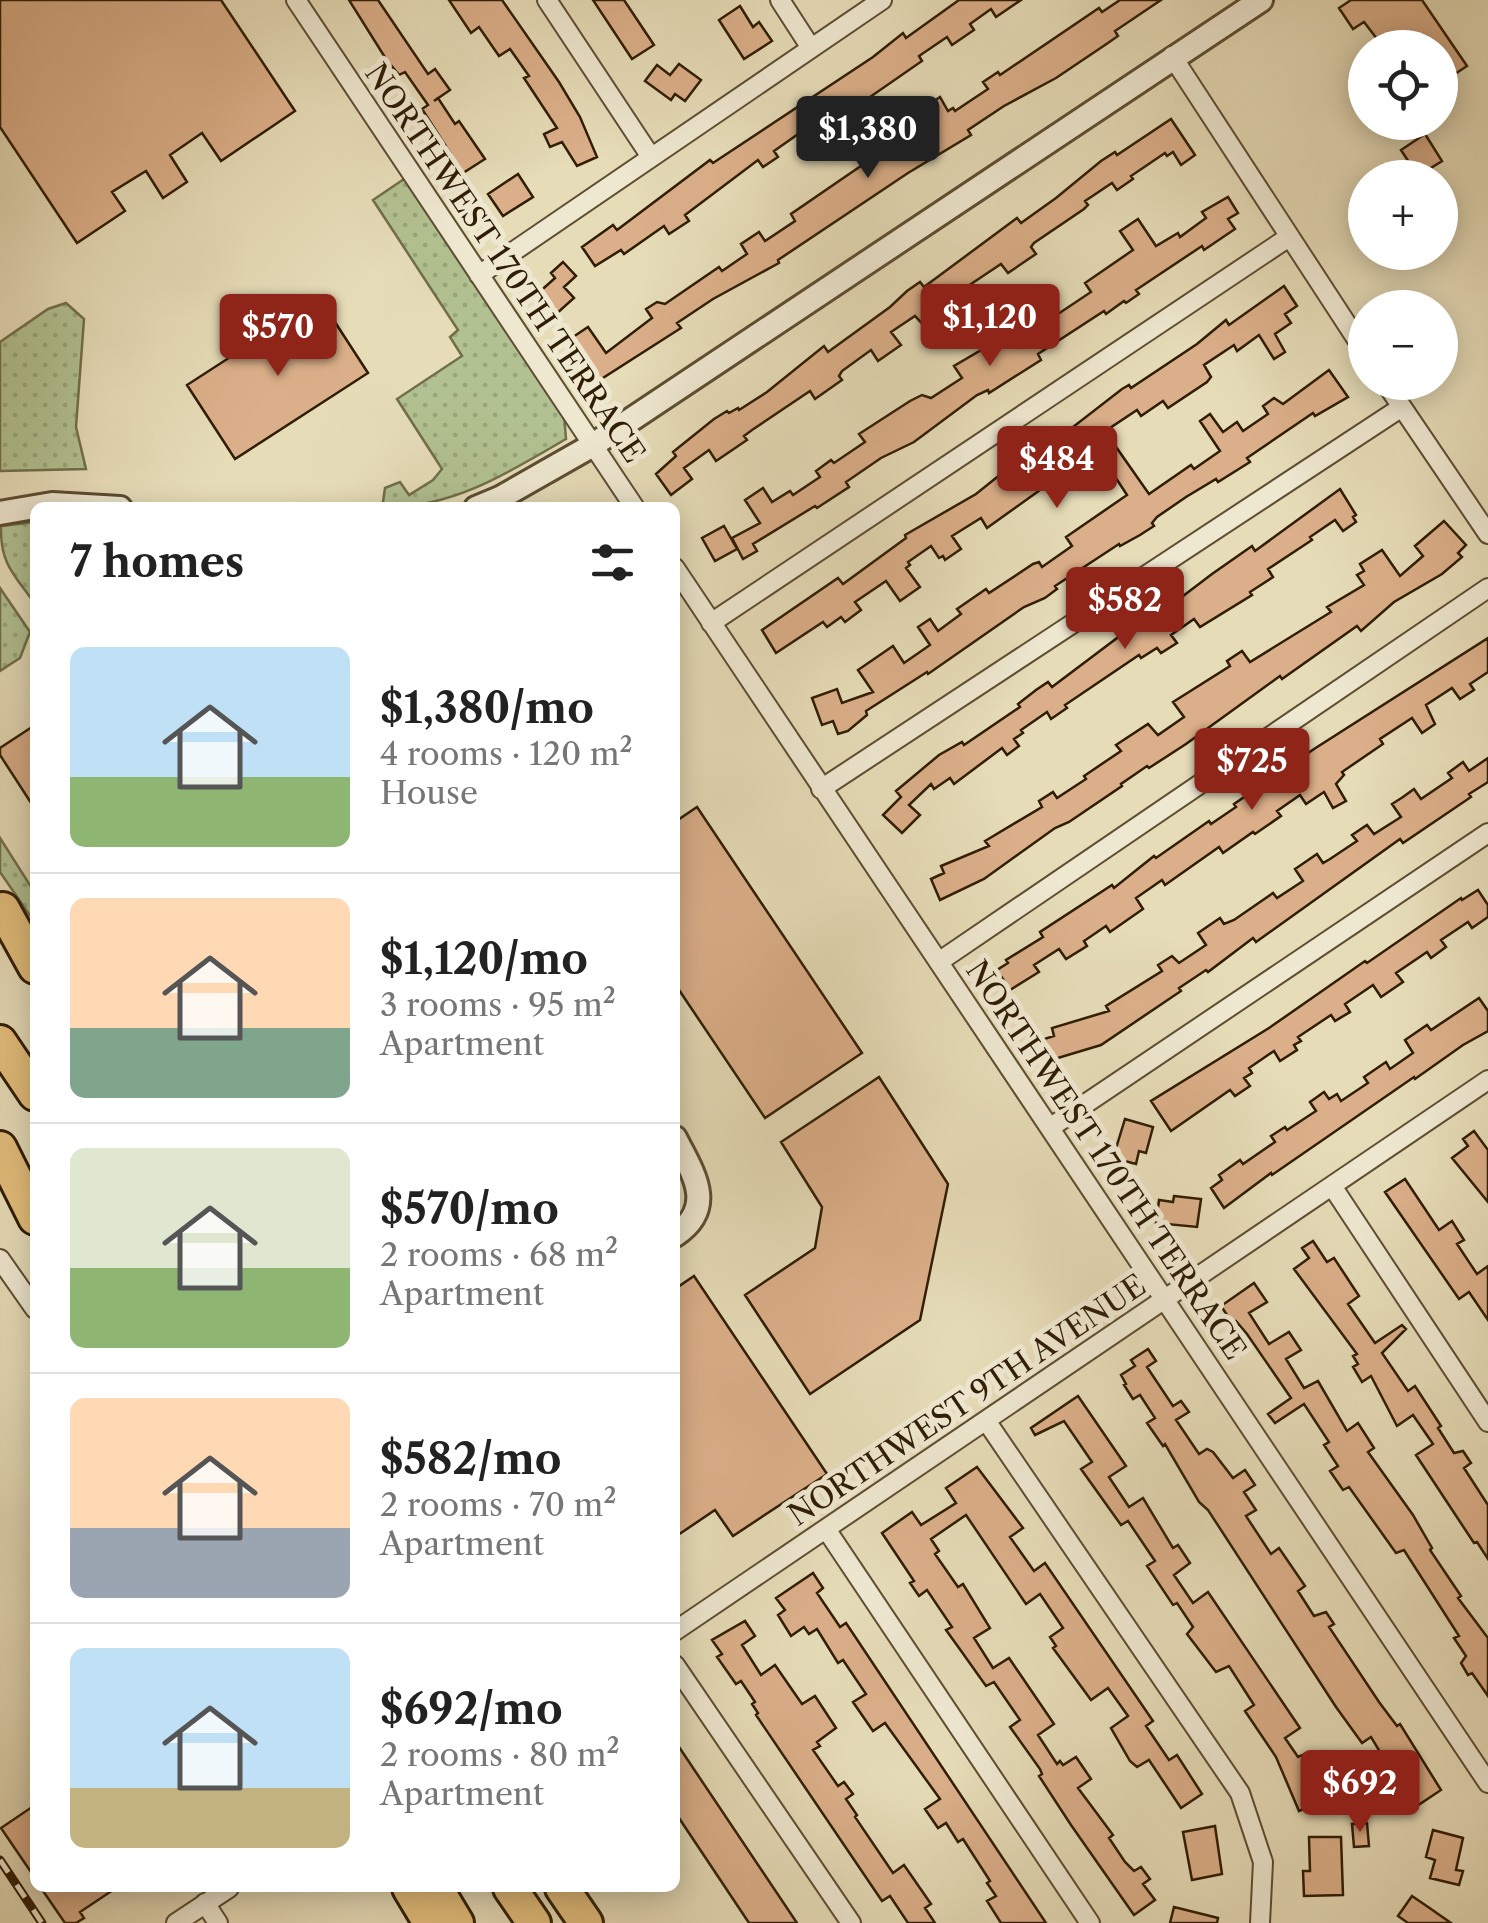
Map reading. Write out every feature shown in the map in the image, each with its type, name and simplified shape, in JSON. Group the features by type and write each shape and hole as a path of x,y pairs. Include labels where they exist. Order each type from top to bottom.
{"highway":[{"path":"2,907 30,957"},
{"path":"0,1042 30,1087"},
{"path":"0,1132 30,1177"},
{"path":"0,1148 30,1208"},
{"path":"411,1892 430,1923"},
{"path":"438,1892 457,1923"},
{"path":"513,1892 534,1923"},
{"path":"565,1892 586,1923"}],"street":[{"name":"NORTHWEST 170TH TERRACE","path":"296,0 630,502"},
{"path":"547,0 652,158"},
{"path":"780,0 811,48"},
{"path":"479,275 882,0"},
{"path":"490,502 593,444 1261,0"},
{"path":"1172,56 1348,327"},
{"path":"711,623 1288,237"},
{"path":"1398,400 1488,534"},
{"path":"821,790 1402,407"},
{"path":"0,513 30,508"},
{"name":"NORTHWEST 170TH TERRACE","path":"680,576 1488,1783"},
{"path":"940,961 1488,588"},
{"path":"1051,1127 1488,833"},
{"path":"2,907 30,950"},
{"name":"NORTHWEST 9TH AVENUE","path":"680,1628 1488,1080"},
{"path":"680,1148 695,1178 698,1207 688,1226 680,1232"},
{"path":"680,1162 695,1178"},
{"path":"1332,1186 1488,1422"},
{"path":"0,1258 30,1302"},
{"path":"987,1422 1240,1793 1263,1862 1260,1923"},
{"path":"826,1530 1090,1923"},
{"path":"680,1672 851,1923"},
{"path":"176,1923 222,1892"},
{"path":"205,1904 218,1923"}],"green space":[{"path":"407,177 564,414 566,439 503,475 437,501 383,502 385,488 400,482 409,495 433,480 442,469 397,399 462,356 450,337 458,330 373,200"},
{"path":"66,303 84,319 76,427 86,469 0,471 0,342 48,309"},
{"path":"30,523 30,597 6,559 1,526"},
{"path":"0,588 30,632 20,658 0,671"},
{"path":"0,838 30,885 30,916 0,872"}],"building":[{"path":"0,0 221,0 295,111 221,161 202,133 170,155 187,182 163,198 146,171 112,192 125,211 77,243 0,127"},
{"path":"349,0 378,0 428,74 435,69 450,90 438,98 485,159 463,173 422,109 428,105 405,72 399,75 386,59"},
{"path":"449,0 502,0 559,82 597,157 577,166 562,142 550,147 544,134 557,128 524,78 529,76 510,49 499,56 479,27 471,33"},
{"path":"593,0 624,0 654,45 632,59"},
{"path":"959,0 1021,0 996,17 991,9 970,24 974,30 952,45 947,37 919,56 922,61 870,97 876,106 819,146 804,130 774,151 778,157 763,167 758,160 685,215 689,221 669,234 664,226 624,254 621,250 595,266 582,247 613,225 617,230 710,160 713,163 903,33 906,38"},
{"path":"1120,0 1161,0 1115,31 1118,36 1105,45 1004,106 968,130 971,135 908,173 778,260 779,263 713,299 677,323 681,328 595,383 567,341 588,327 606,353 652,318 646,309 657,302 665,304 719,267 722,271 747,254 741,244 759,232 765,241 795,221 791,214 925,122 918,112 940,97 948,111 955,111 988,89 983,82 998,72 1000,75 1099,8 1102,12"},
{"path":"1351,0 1422,0 1442,30 1370,30 1364,22 1353,29 1339,8"},
{"path":"740,6 753,27 759,22 772,41 744,59 719,20"},
{"path":"1458,53 1467,66 1458,72"},
{"path":"679,64 701,80 685,101 675,94 671,100 645,81 657,65 670,75"},
{"path":"1171,119 1195,155 1181,165 1173,152 1167,156 1165,153 1117,190 1112,183 1085,201 1088,205 1084,209 1034,243 1031,247 1036,254 1008,273 1001,264 968,286 971,290 940,311 944,317 927,329 915,316 891,332 901,345 878,361 871,350 842,371 842,380 815,399 810,391 752,430 744,436 747,440 716,461 709,450 684,468 692,479 671,495 656,474 676,456 673,452 714,419 727,411 739,410 767,392 824,346 828,352 920,282 924,287 1017,218 1021,223 1101,161 1115,152 1117,155"},
{"path":"1416,140 1429,140 1441,160 1408,160 1401,150"},
{"path":"518,174 533,197 503,216 488,194"},
{"path":"1228,197 1238,213 1228,219 1235,229 1136,290 1139,294 1126,303 1106,314 1104,311 1038,354 1041,360 989,393 988,390 977,395 914,442 881,458 846,482 849,487 753,544 757,551 743,559 732,538 760,523 745,500 763,488 772,502 790,491 793,495 820,477 816,471 865,442 859,434 910,401 922,395 931,398 962,378 954,366 1017,329 1025,336 1091,292 1085,283 1133,250 1120,231 1138,219 1156,246 1178,233 1180,237 1206,218 1202,212"},
{"path":"563,262 576,276 564,287 574,298 555,315 536,295 555,278 551,273"},
{"path":"1284,286 1297,306 1285,314 1291,323 1275,334 1285,352 1274,359 1259,335 1237,351 1234,345 1204,365 1211,377 1207,382 1168,408 1163,401 1141,416 1137,410 1107,430 1149,494 1191,465 1194,469 1220,451 1200,421 1210,414 1223,432 1237,422 1243,431 1268,414 1263,406 1274,398 1283,404 1329,370 1348,397 1315,416 1313,413 1247,458 1250,462 1186,497 1157,517 1154,526 1119,544 1055,586 1057,589 1045,598 1024,607 928,674 866,711 867,715 848,731 838,734 833,721 822,725 812,698 837,689 842,703 873,692 858,670 893,646 904,663 930,645 918,627 930,619 938,631 961,614 957,609 986,589 989,593 1033,564 1039,562 1042,567 1072,546 1066,537 1127,495 1093,452 987,528 981,518 952,536 961,549 945,560 931,546 908,562 906,568 920,587 900,601 886,581 855,602 861,610 845,622 841,617 827,627 823,622 776,653 762,630 838,578 843,584 905,535 976,494 1041,440 1046,448 1122,389 1129,385 1131,388 1226,320 1229,325"},
{"path":"320,299 368,373 235,459 187,385"},
{"path":"1340,489 1356,515 1356,522 1343,531 1335,520 1268,569 1273,577 1250,592 1252,595 1200,627 1194,619 1171,635 1177,643 1161,653 1157,648 1141,658 1139,655 1065,705 1067,708 1051,719 1047,712 1021,730 1023,733 1014,739 1019,746 1007,755 1002,748 954,784 950,778 934,789 931,784 909,805 920,815 902,833 883,815 901,797 896,791 939,755 962,742 964,745 1020,707 1018,704 1048,682 1052,687 1145,617 1158,615 1252,546 1255,551"},
{"path":"1444,521 1466,545 1458,553 1462,557 1442,574 1394,602 1361,631 1357,626 1282,679 1280,676 984,879 940,900 931,879 944,873 941,866 989,846 985,841 1042,807 1039,801 1053,792 1057,798 1086,779 1084,776 1121,751 1116,745 1148,724 1158,735 1184,717 1173,702 1230,666 1227,661 1242,651 1250,662 1331,612 1327,607 1364,585 1357,575 1364,571 1360,564 1382,550 1400,576 1423,556 1415,546"},
{"path":"724,526 737,549 715,561 702,538"},
{"path":"1488,638 1488,672 1470,684 1474,690 1460,699 1452,688 1426,705 1435,724 1422,733 1412,718 1380,739 1383,744 1342,772 1344,775 1336,784 1346,801 1333,808 1324,792 1306,804 1300,795 1277,811 1281,816 1255,834 1223,853 1219,847 1165,885 1162,880 1136,898 1143,909 1110,932 1106,926 1084,941 1087,946 1066,959 1059,949 1034,965 1039,972 1010,990 997,970 1043,937 1040,932 1112,885 1114,888 1154,856 1209,821 1211,824 1314,749"},
{"path":"30,728 30,801 0,755 0,748"},
{"path":"1488,758 1488,782 1469,794 1471,797 1403,843 1400,839 1256,942 1253,938 1101,1045 1048,1061 1041,1040 1054,1036 1052,1028 1109,1011 1106,1006 1162,971 1158,965 1172,956 1179,963 1206,945 1198,933 1220,918 1224,924 1273,893 1277,898 1303,881 1295,869 1317,854 1323,863 1357,841 1352,835 1367,825 1374,834 1401,817 1392,804 1414,789 1421,799 1452,778 1448,773 1463,762 1469,771"},
{"path":"697,807 862,1053 765,1118 680,991 680,819"},
{"path":"1478,890 1488,905 1488,917 1472,928 1468,922 1441,940 1446,947 1431,958 1427,952 1396,973 1403,982 1381,997 1373,985 1345,1004 1350,1012 1335,1021 1331,1015 1298,1037 1301,1041 1294,1045 1297,1050 1280,1061 1274,1051 1249,1068 1252,1073 1244,1078 1250,1086 1235,1096 1230,1090 1171,1131 1151,1101"},
{"path":"1479,998 1488,1011 1488,1031 1414,1077 1224,1208 1211,1188 1222,1180 1219,1175 1240,1160 1243,1164 1275,1142 1271,1136 1316,1111 1310,1102 1324,1092 1329,1099 1337,1094 1341,1101 1368,1083 1364,1077 1386,1062 1390,1069 1413,1053 1405,1040 1427,1025 1431,1030"},
{"path":"879,1077 948,1184 920,1320 810,1394 745,1295 815,1248 822,1207 781,1142"},
{"path":"1125,1119 1153,1127 1146,1153 1139,1151 1136,1164 1113,1158"},
{"path":"1474,1131 1488,1150 1488,1202 1452,1158 1468,1146 1463,1139"},
{"path":"1405,1179 1439,1230 1452,1221 1464,1240 1457,1244 1477,1274 1488,1266 1488,1320 1469,1292 1459,1299 1385,1192"},
{"path":"1174,1196 1201,1199 1197,1227 1156,1223 1159,1200 1173,1202"},
{"path":"1313,1241 1327,1262 1334,1258 1359,1296 1348,1304 1375,1343 1402,1325 1406,1329 1382,1353 1408,1391 1415,1386 1454,1453 1463,1451 1471,1463 1464,1468 1488,1505 1488,1559 1416,1455 1433,1444 1413,1415 1397,1426 1371,1376 1362,1382 1353,1367 1358,1364 1353,1356 1357,1354 1294,1269 1309,1258 1302,1248"},
{"path":"694,1276 827,1474 733,1536 715,1510 680,1534 680,1286"},
{"path":"1254,1283 1267,1302 1249,1313 1269,1344 1289,1332 1301,1350 1286,1359 1304,1388 1318,1381 1347,1431 1358,1423 1374,1448 1368,1452 1413,1515 1430,1550 1461,1596 1458,1598 1488,1638 1488,1696 1461,1663 1466,1656 1454,1638 1459,1636 1404,1550 1396,1553 1349,1487 1343,1490 1330,1471 1338,1466 1324,1445 1329,1442 1304,1404 1275,1423 1268,1414 1291,1398 1247,1334 1236,1321 1233,1324 1221,1306"},
{"path":"1148,1349 1156,1361 1147,1367 1173,1406 1181,1401 1189,1412 1176,1420 1199,1454 1207,1449 1213,1452 1233,1478 1245,1470 1255,1485 1244,1492 1256,1510 1246,1516 1271,1554 1279,1548 1305,1586 1298,1591 1314,1616 1326,1612 1334,1624 1329,1627 1379,1702 1397,1726 1400,1724 1441,1790 1414,1808 1371,1737 1362,1743 1336,1707 1208,1510 1199,1502 1165,1444 1147,1423 1155,1418 1140,1395 1133,1399 1124,1385 1121,1375 1135,1366 1131,1360"},
{"path":"1078,1396 1126,1466 1109,1477 1129,1507 1143,1498 1173,1548 1178,1545 1190,1563 1174,1575 1193,1603 1208,1592 1300,1728 1285,1738 1298,1757 1310,1752 1319,1774 1311,1778 1321,1801 1299,1811 1276,1757 1245,1711 1254,1705 1229,1666 1216,1672 1187,1634 1193,1627 1147,1566 1155,1561 1128,1521 1121,1525 1081,1469 1092,1462 1064,1421 1035,1435 1031,1428"},
{"path":"977,1467 1023,1528 1010,1537 1034,1571 1045,1563 1153,1721 1146,1726 1169,1760 1177,1755 1202,1794 1181,1808 1149,1760 1137,1767 1130,1761 1111,1728 1128,1716 1108,1688 1091,1700 1053,1648 1056,1646 1050,1637 1063,1628 1040,1594 1026,1604 966,1515 931,1539 939,1551 935,1554 958,1587 963,1584 990,1628 974,1638 993,1668 1009,1658 1054,1724 1038,1735 1057,1764 1060,1761 1063,1765 1076,1757 1091,1779 1078,1788 1113,1835 1109,1838 1125,1862 1134,1871 1141,1867 1150,1879 1143,1884 1155,1900 1134,1915 1071,1825 1039,1776 1040,1769 1010,1727 1020,1720 994,1682 986,1686 946,1630 952,1627 927,1590 919,1596 910,1583 914,1581 882,1533 912,1512 921,1525 956,1503 946,1488"},
{"path":"813,1573 823,1588 817,1593 840,1627 846,1623 1046,1923 1001,1923 987,1901 996,1896 987,1883 990,1881 963,1839 958,1842 946,1823 938,1828 925,1809 940,1799 885,1723 873,1731 853,1702 866,1694 843,1660 838,1663 817,1629 809,1634 804,1627 791,1636 778,1615 785,1610 776,1598"},
{"path":"745,1621 755,1636 742,1645 761,1675 775,1665 802,1704 815,1696 836,1728 817,1742 820,1746 813,1750 838,1786 844,1782 853,1794 846,1799 855,1817 893,1873 904,1865 931,1904 925,1908 935,1923 908,1923 890,1896 882,1901 756,1715 752,1704 755,1702 741,1681 736,1684 717,1657 722,1654 712,1640"},
{"path":"680,1748 797,1923 749,1923 680,1820"},
{"path":"30,1808 30,1871 1,1828"},
{"path":"1367,1823 1369,1846 1354,1847 1352,1824"},
{"path":"1215,1826 1222,1874 1192,1880 1183,1832"},
{"path":"1433,1830 1463,1838 1456,1870 1463,1871 1459,1885 1430,1878 1435,1860 1426,1857"},
{"path":"1309,1837 1341,1837 1343,1895 1304,1896 1303,1871 1310,1871"},
{"path":"44,1892 110,1892 80,1912 84,1918 65,1923"},
{"path":"1412,1896 1451,1923 1408,1923 1398,1916"},
{"path":"1174,1907 1218,1918 1217,1923 1170,1923"}],"railway":[{"path":"0,1860 42,1923"}]}
